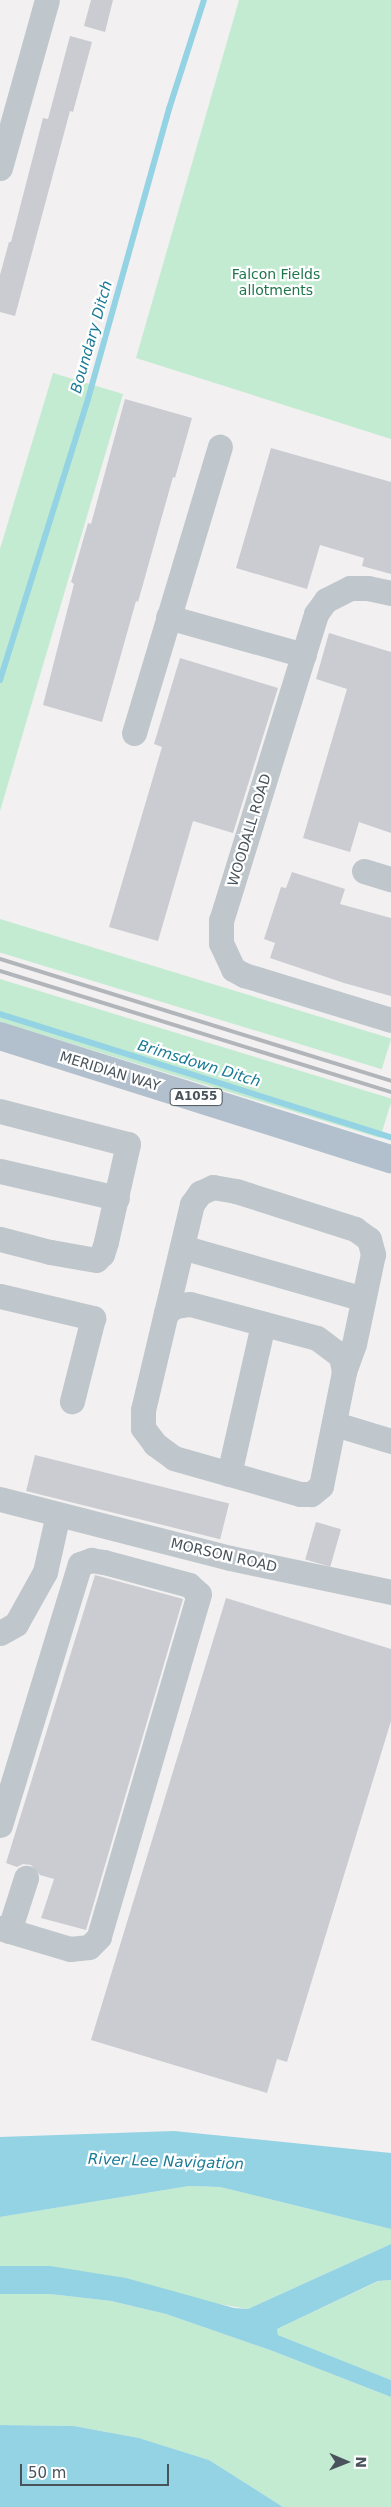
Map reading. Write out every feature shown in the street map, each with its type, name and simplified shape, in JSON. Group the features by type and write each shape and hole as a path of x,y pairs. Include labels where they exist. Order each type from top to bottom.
{"main road":[{"name":"MERIDIAN WAY","path":"0,1036 391,1159"}],"street":[{"path":"0,168 43,1"},
{"path":"134,733 220,447"},
{"name":"WOODALL ROAD","path":"391,593 368,588 350,588 326,600 316,614 221,920 221,943 233,969 244,976 391,1020"},
{"path":"168,617 304,655"},
{"path":"364,871 391,879"},
{"path":"0,1111 128,1144 117,1198 102,1254 96,1260 50,1252 0,1239"},
{"path":"0,1171 117,1198"},
{"path":"212,1187 236,1191 355,1229 369,1239 373,1254 363,1299 354,1344 344,1372 321,1486 311,1494 300,1494 174,1458 155,1444 143,1428 143,1410 192,1204 200,1193 212,1187"},
{"path":"182,1248 363,1299"},
{"path":"0,1296 93,1318 72,1401"},
{"path":"166,1313 175,1306 190,1304 317,1338 341,1356 344,1372"},
{"path":"229,1474 263,1324"},
{"path":"334,1424 391,1441"},
{"name":"MORSON ROAD","path":"0,1499 230,1558 391,1592"},
{"path":"0,1633 16,1624 46,1572 58,1514"},
{"path":"0,1825 80,1564 91,1560 104,1562 189,1585 199,1594 99,1937 89,1947 70,1949 4,1929 26,1878"}],"green space":[{"name":"Falcon Fields allotments","path":"239,0 391,0 391,439 136,358"},
{"path":"53,373 123,394 0,811 0,549"},
{"path":"0,919 391,1039 382,1069 0,952"},
{"path":"0,979 391,1099 380,1138 0,1022"},
{"path":"189,2186 220,2187 391,2229 391,2244 248,2309 0,2266 0,2217"},
{"path":"391,2280 391,2380 278,2335 277,2329 379,2281"},
{"path":"0,2294 50,2294 111,2301 166,2314 270,2350 391,2397 391,2507 283,2507 209,2460 139,2438 74,2426 0,2425"}],"water":[{"name":"River Lee Navigation","path":"174,2131 391,2153 391,2229 220,2187 189,2186 0,2217 0,2137"},
{"path":"391,2244 391,2280 378,2281 277,2329 278,2335 391,2380 391,2397 270,2350 166,2314 111,2301 50,2294 0,2294 0,2266 50,2266 126,2278 234,2308 248,2309"},
{"path":"0,2425 74,2426 139,2438 209,2460 283,2507 0,2507"}],"building":[{"path":"91,0 113,0 105,32 84,26"},
{"path":"70,36 92,42 73,112 70,111 15,316 0,312 0,275 9,242 11,242 43,118 48,119"},
{"path":"125,399 192,418 175,478 173,477 138,602 136,601 102,722 43,705 74,584 71,582 88,523 91,524"},
{"path":"271,448 391,482 391,574 362,566 364,558 320,545 307,589 236,568"},
{"path":"329,633 391,652 391,833 359,822 350,852 303,838 347,689 316,679"},
{"path":"180,658 278,688 233,833 193,821 158,941 109,927 162,747 154,744"},
{"path":"292,872 345,889 340,904 391,918 391,996 344,983 270,958 275,943 264,939 281,887 286,888"},
{"path":"35,1455 229,1503 220,1539 26,1491"},
{"path":"316,1522 341,1529 330,1567 305,1559"},
{"path":"95,1575 183,1599 86,1930 41,1918 54,1879 40,1875 31,1865 23,1864 17,1867 6,1863"},
{"path":"226,1598 391,1649 391,1721 287,2062 277,2059 267,2093 91,2040"}],"waterway":[{"name":"Boundary Ditch","path":"0,680 88,399 169,109 204,0"},
{"name":"Brimsdown Ditch","path":"0,1014 391,1137"}],"railway":[{"path":"0,959 391,1081"},
{"path":"0,971 391,1092"}]}
